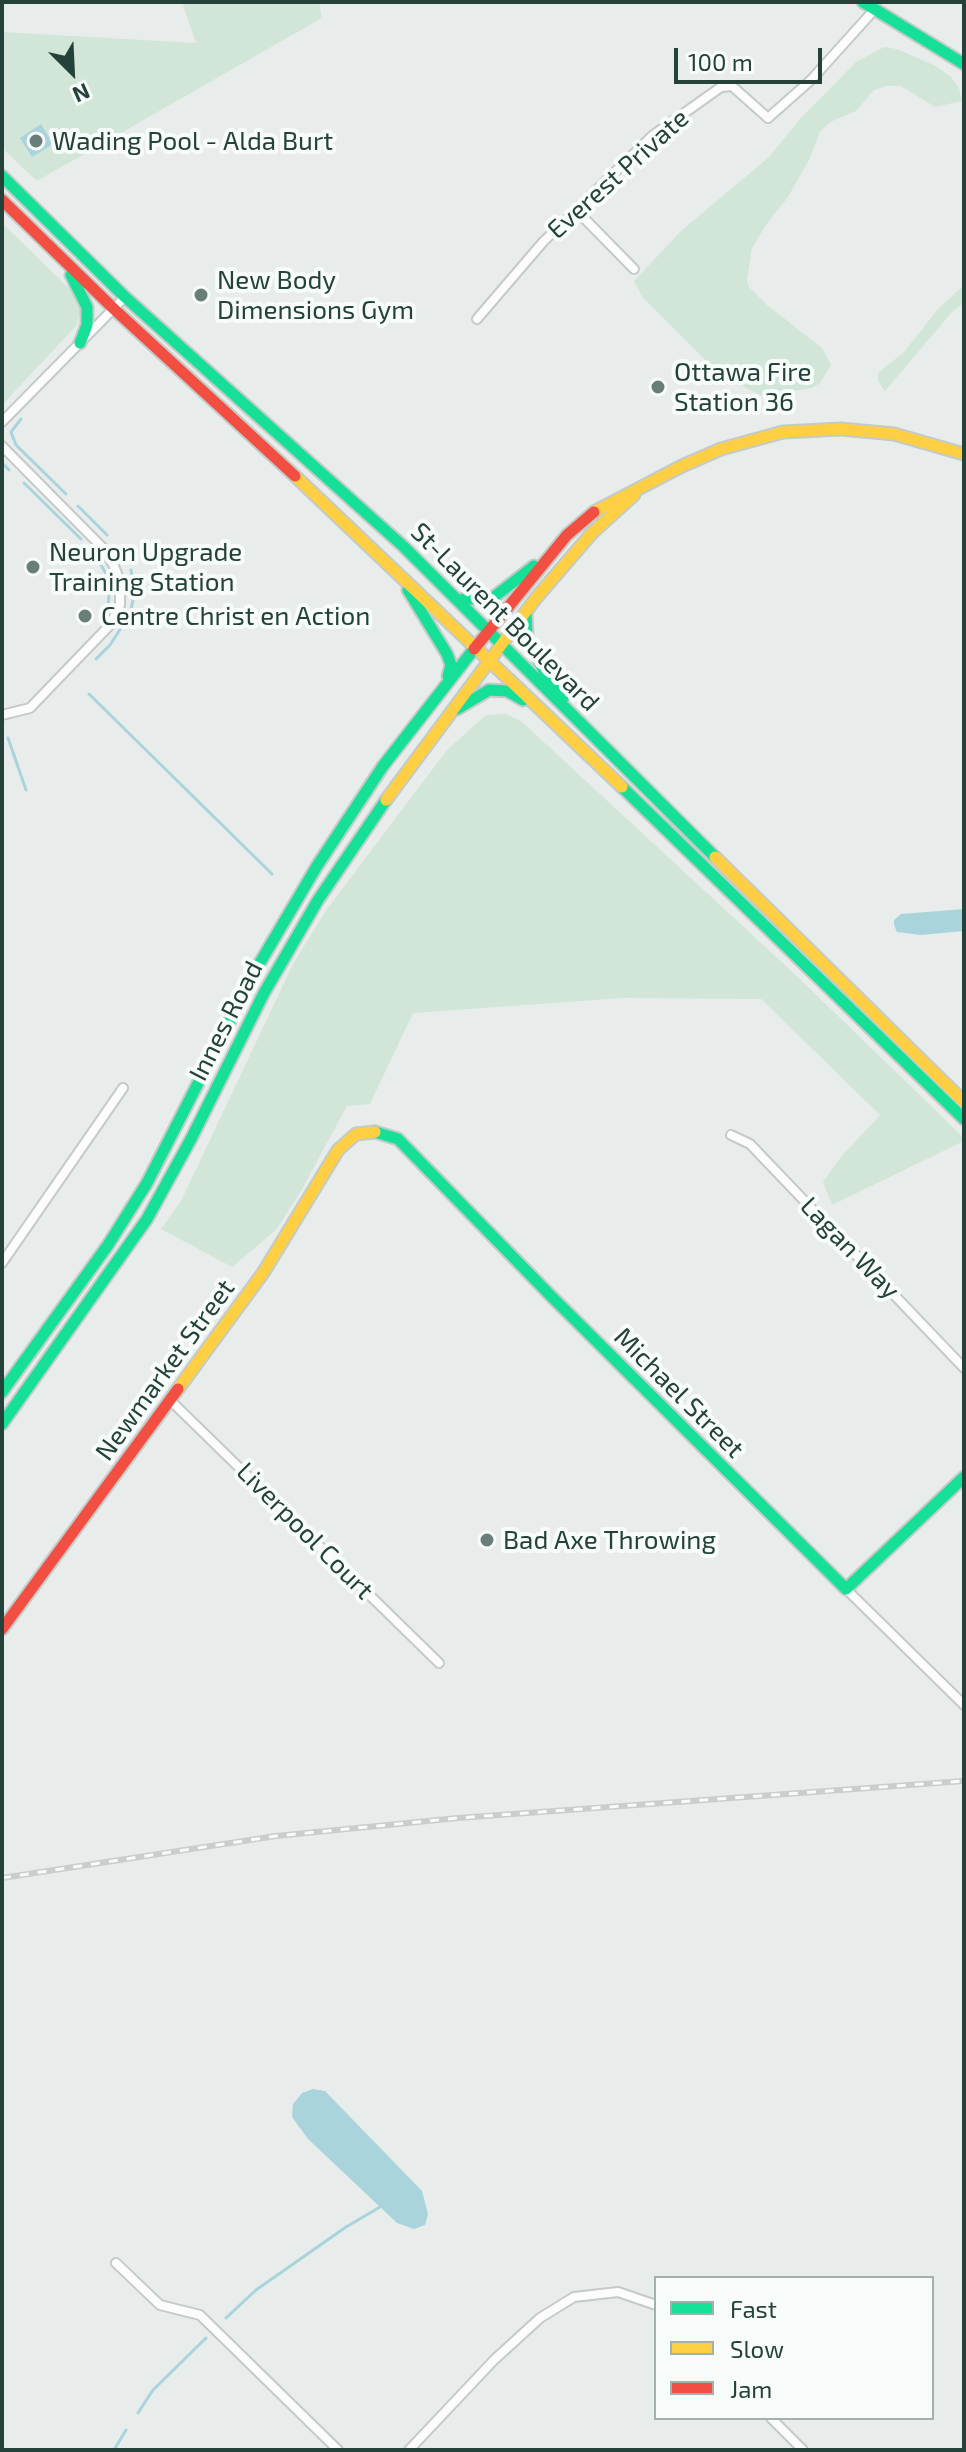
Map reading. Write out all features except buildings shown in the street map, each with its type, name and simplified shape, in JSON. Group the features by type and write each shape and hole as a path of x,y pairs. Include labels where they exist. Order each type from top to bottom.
{"main road":[{"path":"863,2 964,64"},
{"name":"St-Laurent Boulevard","path":"2,176 125,297 391,535 964,1102"},
{"name":"St-Laurent Boulevard","path":"2,200 541,709 964,1119"},
{"path":"52,249 77,282 87,304 87,325 80,343"},
{"path":"458,600 494,597 550,553 595,511 721,449 783,432 841,429 904,436 964,454"},
{"name":"Innes Road","path":"2,1424 147,1219 264,993 307,917 446,717 526,613 572,555 640,489"},
{"name":"Innes Road","path":"2,1392 124,1221 156,1168 279,929 383,766 550,553"},
{"path":"397,572 447,654 451,665 447,681"},
{"path":"526,613 527,638 536,656 583,725"},
{"path":"446,717 476,696 493,689 507,691 541,709"},
{"name":"Michael Street","path":"356,1134 377,1132 398,1139 846,1589"},
{"name":"Newmarket Street","path":"2,1629 263,1273 338,1150 356,1134"},
{"path":"846,1589 964,1477"}],"street":[{"name":"Everest Private","path":"477,319 516,271 652,136 721,87 732,86 743,92 768,118 811,80 875,9"},
{"path":"576,210 634,269"},
{"path":"2,422 125,297"},
{"path":"2,446 103,548 120,581 120,605 109,626 30,708 2,715"},
{"path":"2,1263 123,1088"},
{"name":"Lagan Way","path":"731,1135 750,1144 964,1368"},
{"name":"Liverpool Court","path":"170,1400 439,1663"},
{"name":"Michael Street","path":"846,1589 964,1705"},
{"path":"116,2263 160,2305 200,2315 338,2450"},
{"path":"409,2450 494,2360 540,2318 574,2297 618,2292 654,2304"},
{"path":"773,2420 803,2450"}],"green space":[{"path":"182,2 319,2 322,18 37,181 2,148 2,32 196,43"},
{"path":"884,47 897,49 936,66 951,77 959,88 962,101 935,107 901,86 887,86 874,90 856,111 830,122 820,132 809,160 788,197 752,248 747,281 767,305 822,348 831,365 820,383 812,388 762,396 710,365 643,298 634,281 681,231 769,157 801,118 856,62"},
{"path":"2,223 77,296 81,309 77,325 2,405"},
{"path":"964,285 964,303 953,311 885,391 878,381 878,373 904,352 938,309"},
{"path":"506,714 521,721 800,979 964,1141 832,1205 823,1182 841,1157 880,1115 761,999 624,998 413,1013 370,1104 347,1106 276,1230 232,1267 161,1229 182,1199 293,964 327,909 447,750 486,715"}],"water":[{"name":"Wading Pool - Alda Burt","path":"41,124 53,144 32,157 20,138"},
{"path":"964,909 964,931 921,935 897,932 894,925 894,920 901,914"},
{"path":"313,2089 325,2091 422,2191 428,2214 425,2225 414,2229 397,2223 308,2139 292,2117 293,2104 302,2093"}],"waterway":[{"path":"21,419 11,432 16,445 66,494"},
{"path":"2,463 9,470"},
{"path":"24,483 81,539"},
{"path":"78,506 107,535"},
{"path":"93,552 110,580 108,608 103,614"},
{"path":"96,659 110,645 130,614 135,591 131,570"},
{"path":"89,694 272,874"},
{"path":"8,738 26,790"},
{"path":"226,2318 256,2290 380,2207"},
{"path":"138,2413 153,2390 206,2338"},
{"path":"114,2450 126,2430"}],"railway":[{"path":"2,1878 276,1836 458,1818 964,1781"}],"traffic: fast":[{"path":"863,2 964,64"},
{"path":"2,176 125,297 404,547 715,857"},
{"path":"71,275 87,307 87,325 80,343"},
{"path":"458,600 494,597 534,566"},
{"path":"408,590 447,654 451,665 448,676"},
{"path":"526,614 527,638 544,671 563,698"},
{"path":"2,1392 108,1245 147,1183 258,966 317,866 383,766 474,649"},
{"path":"457,709 489,690 507,691 523,700"},
{"path":"622,787 964,1119"},
{"path":"2,1424 147,1219 264,993 318,900 386,800"},
{"path":"375,1132 398,1139 846,1589 964,1477"}],"traffic: slow":[{"path":"594,512 721,449 783,432 841,429 894,434 964,454"},
{"path":"295,476 622,787"},
{"path":"386,800 536,598 592,533 634,495"},
{"path":"715,857 964,1102"},
{"path":"178,1389 263,1273 338,1150 356,1134 375,1132"}],"traffic: jam":[{"path":"2,200 114,309 295,476"},
{"path":"474,649 567,535 594,512"},
{"path":"2,1629 178,1389"}],"place":[{"name":"Wading Pool - Alda Burt","path":"36,141"},
{"name":"New Body Dimensions Gym","path":"201,295"},
{"name":"Ottawa Fire Station 36","path":"658,387"},
{"name":"Neuron Upgrade Training Station","path":"33,567"},
{"name":"Centre Christ en Action","path":"85,616"},
{"name":"Bad Axe Throwing","path":"487,1540"}]}
